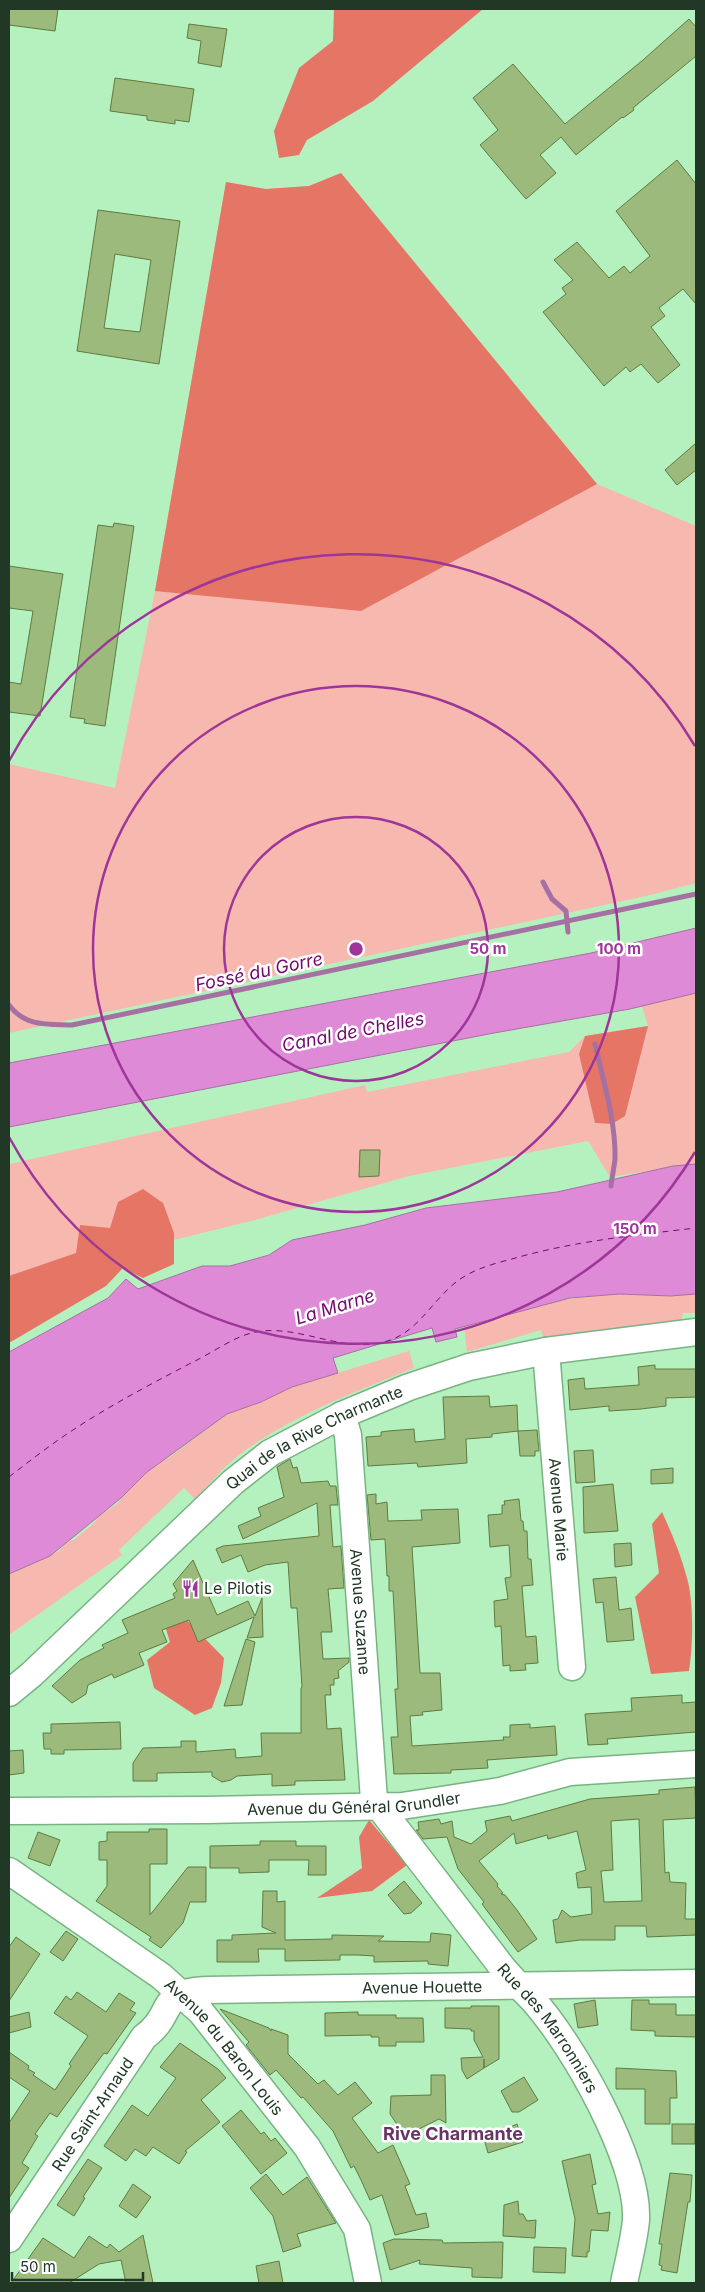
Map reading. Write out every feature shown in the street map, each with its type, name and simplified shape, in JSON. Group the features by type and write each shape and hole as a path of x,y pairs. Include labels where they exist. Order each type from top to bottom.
{"street":[{"name":"Quai de la Rive Charmante","path":"9,1693 32,1674 233,1482 270,1453 342,1415 402,1390 460,1370 546,1351 696,1332"},
{"name":"Avenue Marie","path":"546,1351 572,1667"},
{"name":"Avenue Suzanne","path":"342,1415 348,1435 374,1800 378,1807"},
{"name":"Avenue du Général Grundler","path":"9,1811 378,1807 422,1804 500,1791 570,1772 696,1764"},
{"name":"Rue des Marronniers","path":"378,1807 517,1986 532,2000 567,2046 615,2133 626,2164 634,2196 636,2220 624,2283"},
{"name":"Avenue du Baron Louis","path":"9,1871 161,1976 201,2012 307,2147 357,2229 368,2283"},
{"name":"Avenue Houette","path":"180,1993 194,1990 696,1983"},
{"name":"Rue Saint-Arnaud","path":"9,2239 144,2036 158,2024 171,2001 180,1993"}],"shaded area":[{"path":"334,9 483,9 373,101 307,140 299,155 279,158 274,131 299,68 333,41"},
{"path":"341,173 597,484 696,526 696,883 646,896 9,1033 9,764 115,788 155,591 226,182 266,189 309,186"},
{"path":"341,173 597,484 361,611 155,591 226,182 266,189 309,186"},
{"path":"696,993 696,1164 610,1177 588,1141 409,1176 255,1220 113,1255 9,1286 9,1164 365,1085 367,1092 569,1052 585,1036 648,1026 642,1006"},
{"path":"648,1026 625,1116 612,1124 595,1123 579,1054 585,1036"},
{"path":"143,1189 163,1203 174,1233 174,1264 143,1278 123,1268 106,1286 9,1343 9,1276 76,1253 80,1225 110,1228 118,1202"},
{"path":"616,1294 671,1296 696,1294 696,1313 683,1313 681,1322 627,1327 543,1339 541,1330 467,1352 464,1327 539,1305 576,1298"},
{"path":"409,1351 414,1368 324,1406 280,1428 233,1460 195,1499 184,1488 119,1550 122,1555 9,1635 9,1575 59,1551 66,1543 75,1539 94,1523 98,1517 118,1503 140,1473 147,1472 153,1466 171,1456 227,1414 261,1402 292,1387"},
{"path":"662,1512 685,1569 692,1611 691,1649 689,1671 651,1674 635,1597 659,1573 652,1524"},
{"path":"177,1610 224,1658 221,1683 212,1708 195,1715 154,1688 147,1660 170,1642 163,1620"},
{"path":"369,1820 407,1865 372,1891 317,1898 362,1868 359,1837"}],"water":[{"name":"Canal de Chelles","path":"696,928 696,993 630,1009 494,1033 9,1127 9,1063 591,953"},
{"name":"La Marne","path":"696,1164 696,1294 671,1296 619,1294 570,1298 455,1329 457,1337 436,1342 432,1328 333,1358 338,1373 292,1387 261,1402 227,1414 147,1472 121,1498 50,1556 9,1574 9,1352 108,1298 126,1279 138,1289 202,1266 230,1266 269,1255 292,1240 365,1225 426,1208 557,1192 673,1166"}],"building":[{"path":"9,9 58,9 55,31 9,25"},
{"path":"689,19 696,27 696,56 633,108 634,110 622,117 576,155 561,137 540,155 556,173 526,199 480,145 498,130 473,98 513,64 565,124 643,60"},
{"path":"189,24 227,29 221,67 198,63 201,41 187,38"},
{"path":"115,78 194,89 189,122 175,120 175,124 147,120 147,116 110,111"},
{"path":"677,160 696,184 696,304 683,289 659,308 665,316 651,327 680,365 658,383 641,364 630,372 626,367 604,386 543,312 566,294 562,288 573,280 554,260 577,242 609,278 624,266 630,273 650,256 616,211"},
{"path":"98,210 180,221 159,364 77,351","holes":["115,254 151,260 140,332 104,328"]},
{"path":"696,443 696,470 677,485 665,470"},
{"path":"114,523 134,526 105,726 84,723 85,719 70,717 98,525 113,527"},
{"path":"9,566 63,574 40,716 9,712 9,682 21,684 33,611 9,608"},
{"path":"360,1150 380,1150 379,1176 359,1177"},
{"path":"655,1365 655,1369 696,1369 696,1397 666,1398 666,1406 641,1409 609,1411 609,1406 570,1410 568,1380 584,1378 585,1389 639,1385 638,1367"},
{"path":"489,1396 490,1407 517,1405 518,1431 492,1434 492,1437 466,1439 467,1463 418,1467 417,1463 368,1466 366,1437 381,1436 381,1432 414,1429 415,1442 445,1439 443,1397"},
{"path":"537,1430 539,1451 535,1451 535,1456 520,1456 518,1431"},
{"path":"593,1450 595,1482 576,1483 574,1451"},
{"path":"290,1459 293,1468 297,1467 301,1483 328,1481 330,1486 336,1486 338,1505 330,1505 333,1547 341,1546 344,1588 328,1589 332,1632 321,1632 323,1659 349,1658 349,1662 338,1671 339,1678 334,1679 334,1685 330,1685 331,1695 325,1695 327,1729 341,1728 345,1780 295,1781 295,1785 272,1786 272,1774 237,1776 222,1782 212,1776 212,1772 157,1773 157,1781 133,1781 133,1763 143,1748 181,1747 181,1741 196,1741 196,1752 235,1749 236,1758 262,1756 261,1733 301,1733 302,1687 297,1608 291,1608 288,1562 265,1565 248,1572 241,1555 222,1563 216,1549 223,1546 319,1536 317,1503 243,1539 238,1526 261,1516 258,1508 284,1497 277,1467"},
{"path":"673,1468 673,1483 651,1484 651,1470"},
{"path":"613,1484 618,1531 584,1533 583,1487"},
{"path":"376,1494 376,1504 387,1502 388,1521 422,1520 421,1510 458,1509 460,1543 412,1547 420,1673 440,1673 442,1710 422,1712 423,1715 410,1716 412,1746 504,1740 503,1737 510,1737 510,1725 530,1724 530,1728 555,1726 557,1755 487,1760 488,1768 451,1770 451,1773 394,1774 391,1737 398,1737 395,1689 398,1689 393,1591 389,1591 385,1539 371,1540 367,1495"},
{"path":"519,1499 521,1521 523,1521 524,1531 527,1531 528,1559 531,1559 533,1585 522,1586 526,1637 536,1636 538,1663 525,1664 526,1670 510,1671 510,1665 503,1666 501,1626 495,1627 494,1601 508,1599 505,1578 511,1577 509,1545 490,1547 488,1515 502,1514 502,1505 505,1505 504,1501"},
{"path":"631,1543 632,1565 615,1567 614,1544"},
{"path":"193,1560 217,1615 248,1601 255,1616 262,1598 263,1637 247,1638 254,1617 198,1642 189,1620 162,1630 167,1642 139,1653 144,1665 114,1678 112,1674 88,1685 86,1694 72,1703 52,1686 80,1660 104,1648 102,1645 128,1633 122,1620 175,1598 173,1594 177,1591 173,1584"},
{"path":"616,1577 619,1610 631,1608 634,1640 607,1642 603,1602 596,1603 593,1579"},
{"path":"246,1639 255,1642 242,1705 224,1706"},
{"path":"682,1695 682,1703 696,1702 696,1732 607,1739 608,1744 588,1745 585,1714 632,1711 631,1698"},
{"path":"120,1722 121,1749 64,1750 64,1754 51,1754 51,1749 44,1749 43,1733 51,1733 51,1724"},
{"path":"23,1750 24,1773 9,1775 9,1751"},
{"path":"695,1787 696,1818 663,1820 665,1873 669,1872 670,1882 686,1883 685,1919 696,1919 696,1935 647,1937 646,1926 615,1926 615,1940 580,1940 556,1943 553,1920 558,1919 562,1910 571,1917 592,1914 591,1887 578,1888 576,1873 586,1870 577,1831 548,1839 547,1835 516,1844 514,1833 479,1861 498,1884 497,1886 503,1893 501,1894 505,1895 517,1910 537,1939 518,1952 482,1904 484,1902 458,1869 447,1837 423,1839 416,1830 419,1830 418,1822 439,1819 441,1824 452,1821 454,1837 471,1844 487,1831 485,1821 510,1816 512,1821 590,1799 659,1794 659,1790","holes":["639,1819 642,1901 604,1902 601,1871 613,1870 611,1821"]},
{"path":"149,1829 167,1829 167,1864 150,1864 150,1915 188,1867 206,1867 206,1902 190,1902 183,1923 161,1948 149,1940 151,1937 96,1901 107,1886 107,1860 99,1860 99,1842 107,1841 107,1832 149,1832"},
{"path":"38,1832 60,1840 50,1866 28,1858"},
{"path":"260,1841 296,1841 296,1846 326,1846 326,1875 308,1875 309,1860 269,1860 269,1872 239,1873 239,1868 210,1868 210,1846 260,1845"},
{"path":"404,1881 422,1903 411,1913 404,1914 388,1895"},
{"path":"263,1891 277,1891 277,1902 285,1901 285,1940 332,1939 332,1935 384,1936 378,1941 430,1942 431,1933 451,1935 448,1966 428,1964 428,1961 374,1962 374,1956 358,1955 340,1955 340,1960 285,1961 285,1949 258,1949 259,1962 217,1962 217,1940 232,1940 232,1935 276,1933 262,1927"},
{"path":"66,1931 78,1939 63,1961 50,1952"},
{"path":"16,1937 40,1954 9,2001 9,1947"},
{"path":"77,1992 106,2012 119,1993 135,2003 130,2010 136,2013 107,2054 104,2053 57,2117 50,2113 35,2134 38,2136 22,2163 29,2168 9,2198 9,2123 30,2091 9,2077 9,2052 29,2066 28,2069 35,2073 33,2075 55,2090 71,2066 69,2064 88,2036 54,2013 66,1996 71,2000"},
{"path":"595,2000 598,2025 578,2028 574,2004"},
{"path":"632,2000 649,2000 649,2004 676,2004 676,2015 696,2015 696,2037 655,2036 655,2031 631,2030"},
{"path":"471,2006 499,2006 499,2059 467,2079 462,2070 461,2058 483,2057 474,2040 474,2031 471,2031 471,2029 445,2028 445,2008 471,2008"},
{"path":"220,2009 269,2028 271,2031 271,2029 288,2035 288,2054 318,2084 324,2080 338,2095 355,2082 372,2103 352,2118 378,2153 393,2145 410,2184 405,2186 416,2215 426,2213 429,2227 395,2235 382,2195 370,2200 354,2166 351,2168 333,2131 276,2070 270,2075 246,2045 249,2042"},
{"path":"29,2012 31,2027 9,2033 9,2017"},
{"path":"358,2012 358,2015 396,2015 396,2018 423,2018 424,2042 396,2042 396,2046 379,2046 379,2037 371,2037 371,2035 325,2036 325,2013"},
{"path":"180,2043 218,2069 226,2078 201,2100 220,2122 185,2151 187,2152 179,2164 153,2147 146,2156 135,2149 126,2161 104,2146 132,2105 148,2116 176,2078 160,2067"},
{"path":"616,2068 676,2071 677,2098 670,2098 670,2124 645,2124 645,2089 616,2089"},
{"path":"431,2075 445,2075 446,2123 439,2119 405,2136 390,2114 391,2096 431,2095"},
{"path":"524,2077 538,2100 519,2112 512,2112 501,2091"},
{"path":"241,2110 261,2134 264,2132 271,2141 275,2138 287,2153 261,2174 222,2126"},
{"path":"517,2124 523,2142 488,2153 484,2139"},
{"path":"672,2124 695,2124 695,2144 672,2144"},
{"path":"590,2154 596,2184 592,2185 598,2214 610,2212 608,2231 591,2230 587,2257 572,2256 575,2219 562,2161"},
{"path":"88,2159 102,2168 83,2197 85,2198 74,2216 57,2205"},
{"path":"670,2173 692,2175 690,2202 688,2202 677,2273 661,2270 662,2266 659,2265 662,2244 659,2244"},
{"path":"266,2174 283,2195 307,2177 336,2223 297,2234 301,2246 283,2252 273,2216 250,2188"},
{"path":"133,2184 151,2197 136,2218 119,2206"},
{"path":"518,2201 519,2214 523,2214 527,2221 536,2220 535,2238 503,2236 504,2205"},
{"path":"143,2235 153,2283 126,2283 121,2260 99,2264 69,2283 11,2283 43,2238 74,2258 89,2236 107,2248 110,2244 119,2252"},
{"path":"394,2239 442,2240 443,2243 503,2242 502,2278 472,2277 472,2268 419,2264 420,2260 390,2270 383,2243"},
{"path":"534,2247 566,2248 565,2273 533,2272"},
{"path":"279,2261 283,2283 259,2283 256,2266"}],"waterway":[{"path":"543,882 552,899 566,911 568,932"},
{"name":"Fossé du Gorre","path":"9,1005 15,1012 30,1021 72,1025 696,894"},
{"path":"595,1044 608,1101 615,1145 611,1186"}],"ferry route":[{"path":"9,1477 57,1441 95,1416 241,1336 265,1331 282,1331 350,1344 367,1345 384,1342 397,1337 418,1322 454,1284 465,1276 485,1267 541,1251 629,1236 696,1228"}],"place":[{"name":"Le Pilotis","path":"190,1588"}],"district":[{"name":"Rive Charmante","path":"453,2134"}]}
